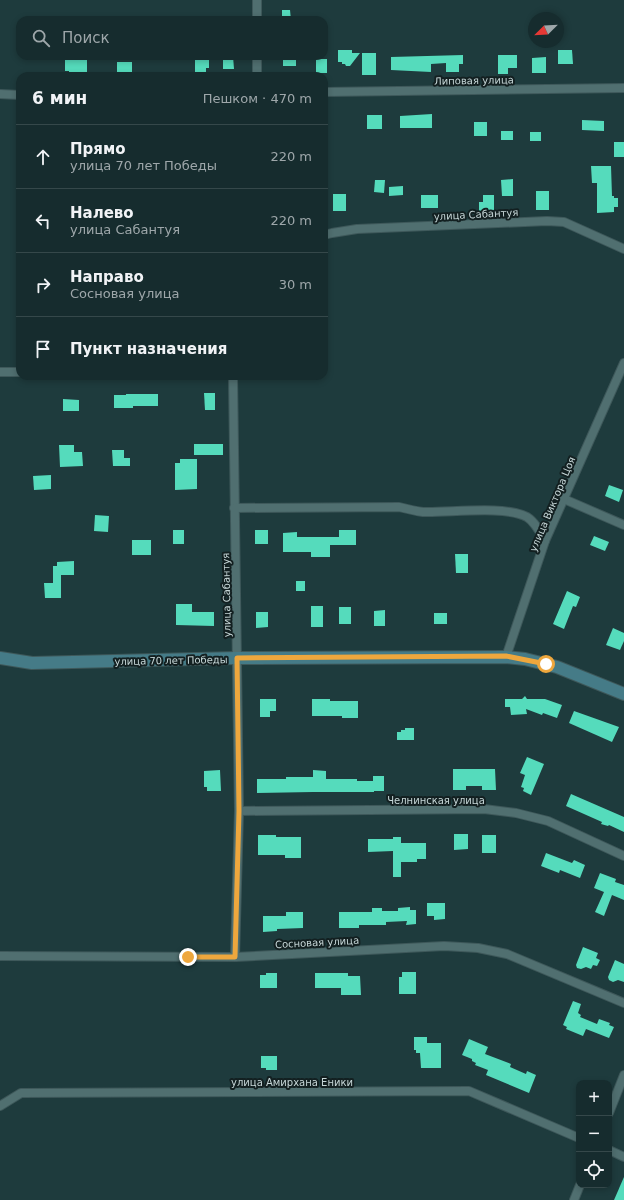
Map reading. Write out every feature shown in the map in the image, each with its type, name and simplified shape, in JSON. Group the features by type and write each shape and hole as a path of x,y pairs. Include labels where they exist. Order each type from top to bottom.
{"street":[{"path":"257,0 257,16"},
{"path":"257,60 257,72"},
{"name":"Липовая улица","path":"328,92 624,88"},
{"path":"0,94 16,94"},
{"name":"улица Сабантуя","path":"328,234 357,230 547,221 564,222 624,249"},
{"name":"улица Виктора Цоя","path":"506,656 545,541 621,378 624,363"},
{"path":"0,372 16,372"},
{"name":"улица Сабантуя","path":"233,380 239,811 235,957"},
{"path":"564,499 624,525"},
{"path":"234,508 399,507 421,512 502,511 517,513 528,518 537,526 545,541"},
{"name":"улица 70 лет Победы","path":"0,658 32,663 237,658 506,656 557,667 624,694"},
{"name":"Челнинская улица","path":"239,811 484,809 516,813 548,821 624,856"},
{"name":"Сосновая улица","path":"0,956 235,957 444,946 478,948 507,954 624,1003"},
{"path":"612,1106 624,1076"},
{"name":"улица Амирхана Еники","path":"0,1106 21,1093 470,1091 576,1137"},
{"path":"612,1151 624,1157"},
{"path":"574,1200 579,1188"}],"building":[{"path":"282,10 290,10 291,16 282,16"},
{"path":"338,50 352,50 352,53 360,53 350,66 346,66 345,64 342,64 342,62 338,62"},
{"path":"558,50 572,50 573,64 558,64"},
{"path":"362,53 376,53 376,75 362,75"},
{"path":"463,55 463,64 459,64 459,72 446,72 446,63 431,64 431,72 391,70 391,57"},
{"path":"498,55 517,55 517,68 508,68 508,74 498,74"},
{"path":"546,57 546,73 532,73 532,58"},
{"path":"65,60 87,60 87,72 65,71"},
{"path":"195,60 209,60 209,68 206,68 206,72 195,72"},
{"path":"223,60 233,60 234,69 223,69"},
{"path":"283,60 296,60 296,66 283,66"},
{"path":"316,60 327,60 327,72 316,72"},
{"path":"117,62 132,62 132,72 117,72"},
{"path":"432,114 432,128 400,128 400,116"},
{"path":"367,115 382,115 382,129 367,129"},
{"path":"582,120 604,121 604,131 582,130"},
{"path":"474,122 487,122 487,136 474,136"},
{"path":"501,131 513,131 513,140 501,140"},
{"path":"530,132 541,132 541,141 530,141"},
{"path":"614,142 624,142 624,157 614,157"},
{"path":"591,166 611,166 612,196 614,196 614,198 618,198 618,207 614,207 614,212 597,213 597,183 592,183"},
{"path":"513,179 513,196 502,196 501,180"},
{"path":"375,180 385,180 384,193 374,192"},
{"path":"403,186 403,195 389,196 389,187"},
{"path":"536,191 549,191 549,210 536,210"},
{"path":"333,194 346,194 346,211 333,211"},
{"path":"421,195 438,195 438,208 421,208"},
{"path":"483,195 494,195 494,211 479,211 479,202 483,202"},
{"path":"204,393 215,393 215,410 205,410"},
{"path":"158,394 158,406 114,408 114,395"},
{"path":"63,399 79,400 79,411 63,411"},
{"path":"194,444 223,444 223,455 194,455"},
{"path":"59,445 74,445 74,452 82,452 83,466 60,467"},
{"path":"112,450 124,450 124,458 130,458 130,466 113,466"},
{"path":"180,459 197,459 197,489 175,490 175,463 180,463"},
{"path":"51,475 51,489 34,490 33,476"},
{"path":"609,485 623,490 619,502 605,496"},
{"path":"95,515 109,516 108,532 94,531"},
{"path":"173,530 184,530 184,544 173,544"},
{"path":"255,530 268,530 268,544 255,544"},
{"path":"339,530 356,530 356,545 330,545 330,557 311,557 311,552 283,552 283,533 297,532 297,537 339,537"},
{"path":"594,536 609,542 605,551 590,545"},
{"path":"132,540 151,540 151,555 132,555"},
{"path":"455,554 468,554 468,573 456,573"},
{"path":"74,561 74,575 61,575 61,598 45,598 44,583 53,583 53,566 57,566 57,562"},
{"path":"296,581 305,581 305,591 296,591"},
{"path":"567,591 580,597 576,607 573,606 564,629 553,624"},
{"path":"176,604 192,604 192,612 214,612 214,626 176,625"},
{"path":"311,606 323,606 323,627 311,627"},
{"path":"339,607 351,607 351,624 339,624"},
{"path":"385,610 385,626 374,626 374,611"},
{"path":"256,612 268,612 268,627 256,628"},
{"path":"434,613 447,613 447,624 434,624"},
{"path":"613,628 624,633 624,641 620,650 606,645"},
{"path":"525,696 527,699 545,699 562,705 557,718 543,713 542,715 526,709 527,714 511,715 510,707 505,707 505,699 522,699"},
{"path":"260,699 276,699 276,711 270,711 270,717 260,717"},
{"path":"312,699 330,699 330,701 358,701 358,718 342,718 342,716 312,716"},
{"path":"574,711 619,727 612,742 569,723"},
{"path":"405,728 414,728 414,740 397,740 397,732 405,730"},
{"path":"527,757 544,764 531,795 523,791 524,788 521,787 525,775 520,773"},
{"path":"453,769 495,769 496,790 482,790 482,786 466,786 466,790 453,790"},
{"path":"220,770 221,791 207,791 207,787 204,787 204,771"},
{"path":"313,770 326,771 326,779 357,779 357,781 373,781 373,776 384,776 384,791 257,793 257,779 313,777"},
{"path":"571,794 624,817 624,832 609,825 601,824 602,822 566,806"},
{"path":"454,834 468,834 468,849 454,850"},
{"path":"258,835 301,837 301,858 285,858 285,855 258,855"},
{"path":"482,835 496,835 496,853 482,853"},
{"path":"393,837 401,837 401,843 426,843 426,859 417,859 417,862 401,862 401,877 393,877 393,851 368,852 368,839 393,839"},
{"path":"546,853 572,863 574,860 585,865 580,878 560,870 559,873 541,866"},
{"path":"600,873 616,879 615,882 624,885 624,900 612,895 604,916 595,912 604,892 594,888"},
{"path":"427,903 445,903 445,919 434,920 434,916 427,916"},
{"path":"410,907 410,910 416,910 416,924 406,925 407,921 386,922 386,925 359,925 359,928 339,928 339,912 372,912 372,908 382,908 382,911 398,911 398,908"},
{"path":"286,912 303,912 303,928 277,929 277,931 263,932 263,916 286,916"},
{"path":"583,947 598,953 596,958 600,960 597,966 593,965 591,969 586,967 581,969 577,968 576,965"},
{"path":"615,960 624,964 624,982 618,980 613,982 609,980 608,977"},
{"path":"402,972 416,972 416,994 399,994 399,977 402,977"},
{"path":"266,973 277,973 277,988 260,988 260,975 266,975"},
{"path":"315,973 348,973 348,976 360,976 361,995 341,995 341,988 315,988"},
{"path":"573,1001 581,1004 578,1013 581,1015 580,1017 597,1024 599,1019 610,1023 609,1025 614,1027 609,1038 586,1029 583,1036 566,1029 567,1027 563,1025"},
{"path":"414,1037 427,1037 427,1043 441,1043 441,1068 421,1068 420,1053 416,1053 416,1050 414,1050"},
{"path":"469,1039 488,1047 485,1054 511,1064 510,1067 526,1074 527,1071 536,1075 529,1093 486,1075 488,1070 475,1065 476,1063 472,1061 472,1059 462,1055"},
{"path":"261,1056 277,1056 277,1070 266,1070 266,1068 261,1068"},
{"path":"624,1177 624,1200 614,1200"}],"route":[{"path":"188,957 235,957 239,811 237,658 506,656 546,664"}]}
